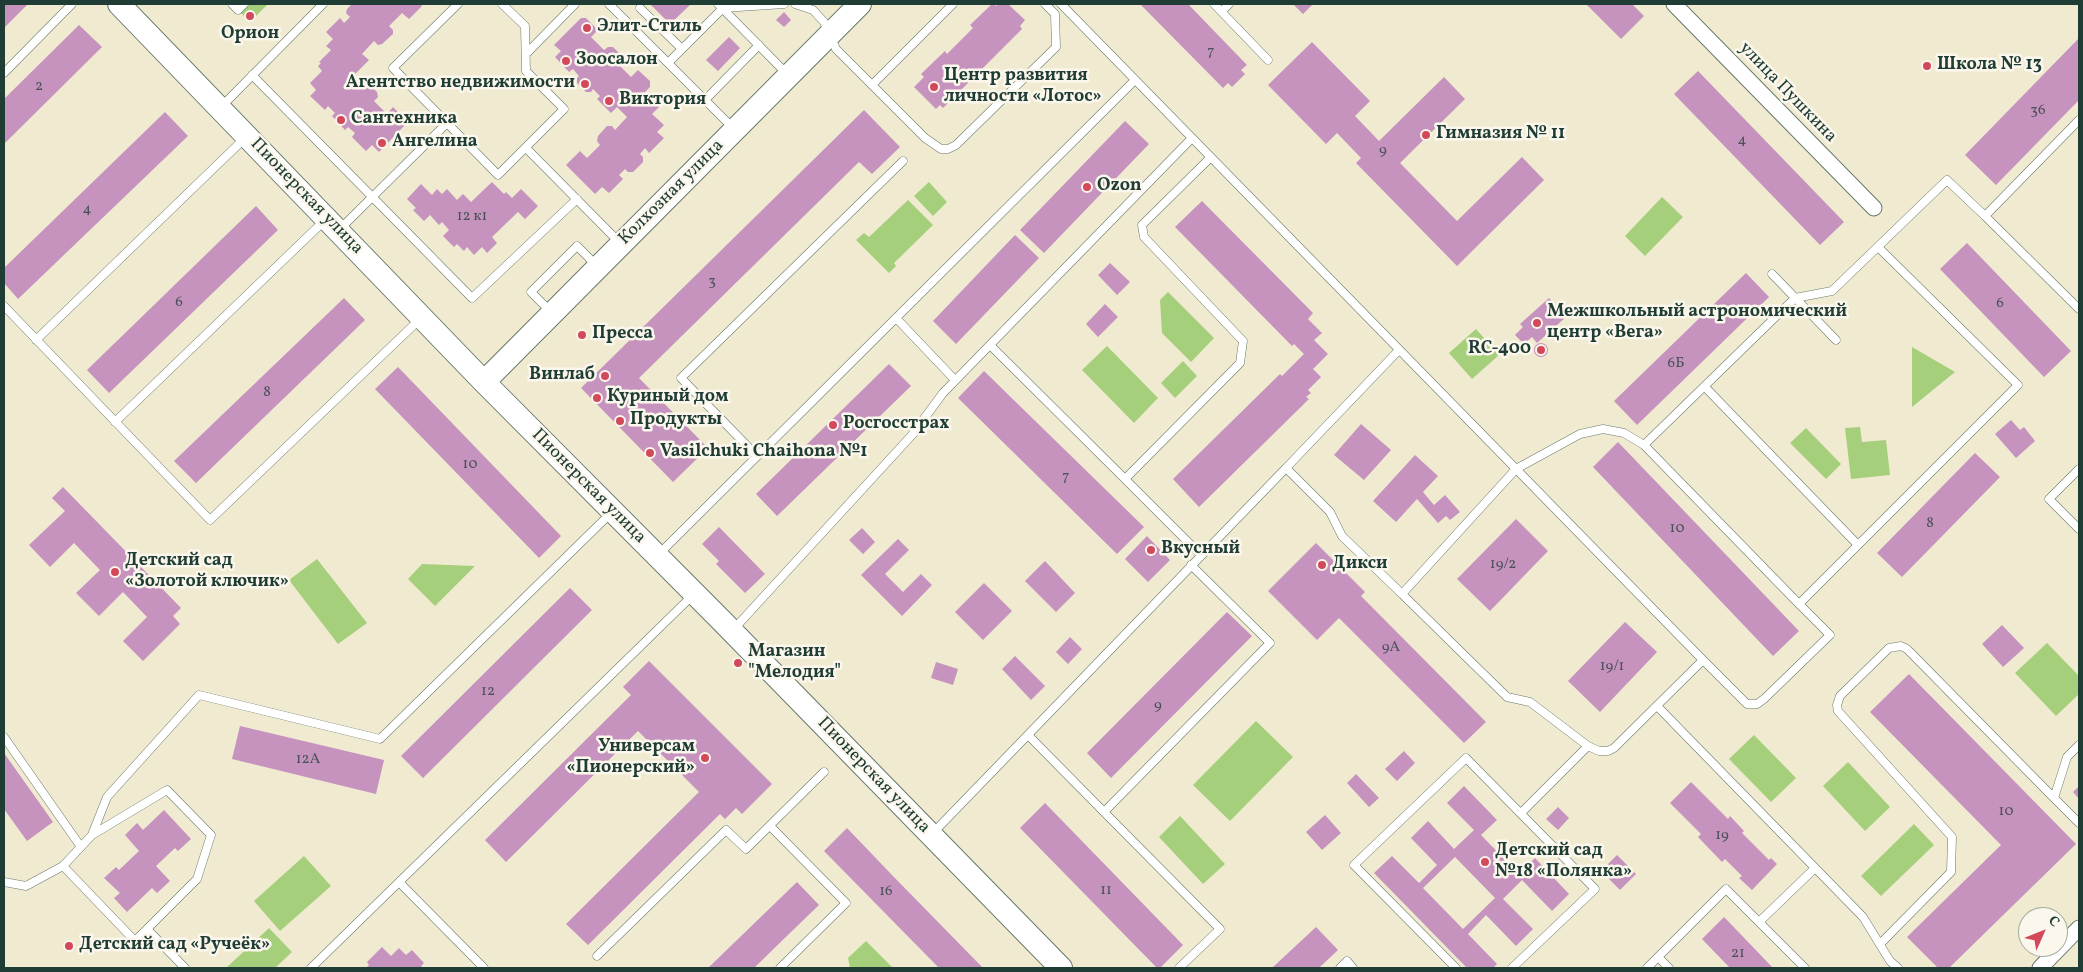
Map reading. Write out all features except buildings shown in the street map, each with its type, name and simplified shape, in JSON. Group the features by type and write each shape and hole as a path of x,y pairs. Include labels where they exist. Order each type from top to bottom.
{"street":[{"name":"Пионерская улица","path":"119,4 484,382 694,593 1061,968"},
{"name":"Колхозная улица","path":"484,382 860,4"},
{"name":"улица Пушкина","path":"1674,4 1874,208"},
{"path":"2040,968 2079,928"}],"lane":[{"path":"4,74 72,4"},
{"path":"232,4 238,10 244,4"},
{"path":"220,108 323,4"},
{"path":"458,4 394,68 498,175 564,110 526,71 525,26 502,4"},
{"path":"526,54 575,4"},
{"path":"610,4 735,130"},
{"path":"668,63 721,6 784,4"},
{"path":"795,4 816,7 836,49 933,145 948,150 956,145 1056,47 1055,14 1044,4"},
{"path":"872,85 953,4"},
{"path":"1061,4 1399,350 1516,469 1741,699 1748,704 1757,704 1830,635 1644,445 1624,433 1603,430 1580,434 1516,469 1402,594"},
{"path":"1214,4 1268,60"},
{"path":"1222,11 1229,4"},
{"path":"721,6 788,76"},
{"path":"640,8 682,49"},
{"path":"705,100 759,45"},
{"path":"252,76 472,298 577,199"},
{"path":"657,556 1135,80"},
{"path":"1984,216 2079,120"},
{"path":"115,422 332,225 372,197 447,123"},
{"path":"36,340 247,136"},
{"path":"731,631 912,435 955,380 1192,138"},
{"path":"526,148 621,244"},
{"path":"1125,479 1240,363 1243,341 1144,237 1142,225 1211,157"},
{"path":"757,456 681,378 902,161"},
{"path":"1644,445 1795,298 1832,291 1947,180 2079,309"},
{"path":"552,313 531,292 577,246 598,267"},
{"path":"1799,604 2018,385 1878,248"},
{"path":"1772,274 1836,340"},
{"path":"4,306 210,520 422,316"},
{"path":"896,318 955,380"},
{"path":"990,344 1201,555"},
{"path":"931,835 1399,350"},
{"path":"1705,387 1858,545"},
{"path":"1286,468 1330,512 1342,536 1507,696 1530,702 1588,746 1599,752 1614,748 1703,660"},
{"path":"2079,469 2049,498 2079,529"},
{"path":"92,835 107,797 199,696 380,739 613,512"},
{"path":"1104,812 1270,643 1192,565"},
{"path":"311,968 694,593"},
{"path":"1880,944 1951,872 1952,837 1838,711 1840,696 1889,648 1901,646 1907,649 2079,823"},
{"path":"1657,706 1863,917 1898,968"},
{"path":"1028,735 1220,929 1179,968"},
{"path":"4,737 81,847"},
{"path":"2054,798 2067,757 2079,745"},
{"path":"1521,813 1588,746"},
{"path":"1456,968 1354,865 1466,758 1596,888 1512,968"},
{"path":"597,956 726,830 746,849 824,772"},
{"path":"4,882 26,886 63,866 92,835 167,790 211,835 197,879 135,941 63,866"},
{"path":"770,826 846,903 780,968"},
{"path":"1759,922 1815,868"},
{"path":"399,882 484,968"},
{"path":"1647,968 1726,889 1805,968"},
{"path":"147,929 185,968"},
{"path":"1658,957 1669,968"},
{"path":"1340,968 1347,961 1354,968"}],"green space":[{"name":"Орион","path":"232,4 268,4 250,22"},
{"path":"929,182 947,202 933,216 914,196"},
{"path":"1662,197 1683,217 1645,256 1625,236"},
{"path":"908,200 933,225 894,263 896,266 889,273 856,240 864,233 869,237"},
{"path":"1168,292 1214,338 1191,362 1162,333 1160,300"},
{"path":"1476,329 1499,355 1472,379 1449,353"},
{"path":"1107,346 1158,398 1134,423 1082,370"},
{"path":"1912,347 1955,372 1912,407"},
{"path":"1183,361 1197,376 1175,398 1161,383"},
{"path":"1860,427 1862,442 1886,440 1890,475 1851,479 1845,428"},
{"path":"1806,428 1841,464 1826,479 1790,443"},
{"path":"317,559 367,623 338,644 289,580"},
{"path":"422,564 475,566 435,606 408,579"},
{"path":"2047,643 2079,676 2079,694 2056,716 2015,673"},
{"path":"1256,721 1293,757 1230,821 1193,785"},
{"path":"1754,735 1796,778 1771,802 1729,759"},
{"path":"1848,762 1890,807 1865,831 1823,786"},
{"path":"1180,816 1225,864 1203,884 1159,837"},
{"path":"1914,824 1934,845 1881,896 1861,876"},
{"path":"304,856 331,886 280,931 254,901"},
{"path":"269,928 292,952 275,968 226,968"},
{"path":"866,941 893,968 850,968 848,958"}],"place":[{"name":"Орион","path":"250,16"},
{"name":"Элит-Cтиль","path":"587,28"},
{"name":"Зоосалон","path":"566,61"},
{"name":"Школа № 13","path":"1927,66"},
{"name":"Агентство недвижимости","path":"585,84"},
{"name":"Центр развития личности «Лотос»","path":"934,87"},
{"name":"Виктория","path":"609,101"},
{"name":"Сантехника","path":"341,120"},
{"name":"Гимназия № 11","path":"1426,135"},
{"name":"Ангелина","path":"382,143"},
{"name":"Ozon","path":"1087,187"},
{"name":"Межшкольный астрономический центр «Вега»","path":"1537,323"},
{"name":"Пресса","path":"582,335"},
{"name":"RC-400","path":"1541,350"},
{"name":"Винлаб","path":"605,376"},
{"name":"Куриный дом","path":"597,398"},
{"name":"Продукты","path":"620,421"},
{"name":"Росгосстрах","path":"833,425"},
{"name":"Vasilchuki Chaihona №1","path":"650,453"},
{"name":"Вкусный","path":"1151,550"},
{"name":"Дикси","path":"1322,565"},
{"name":"Детский сад «Золотой ключик»","path":"115,572"},
{"name":"Магазин \"Мелодия\"","path":"738,663"},
{"name":"Универсам «Пионерский»","path":"705,758"},
{"name":"Детский сад №18 «Полянка»","path":"1485,862"},
{"name":"Детский сад «Ручеёк»","path":"69,946"}]}
